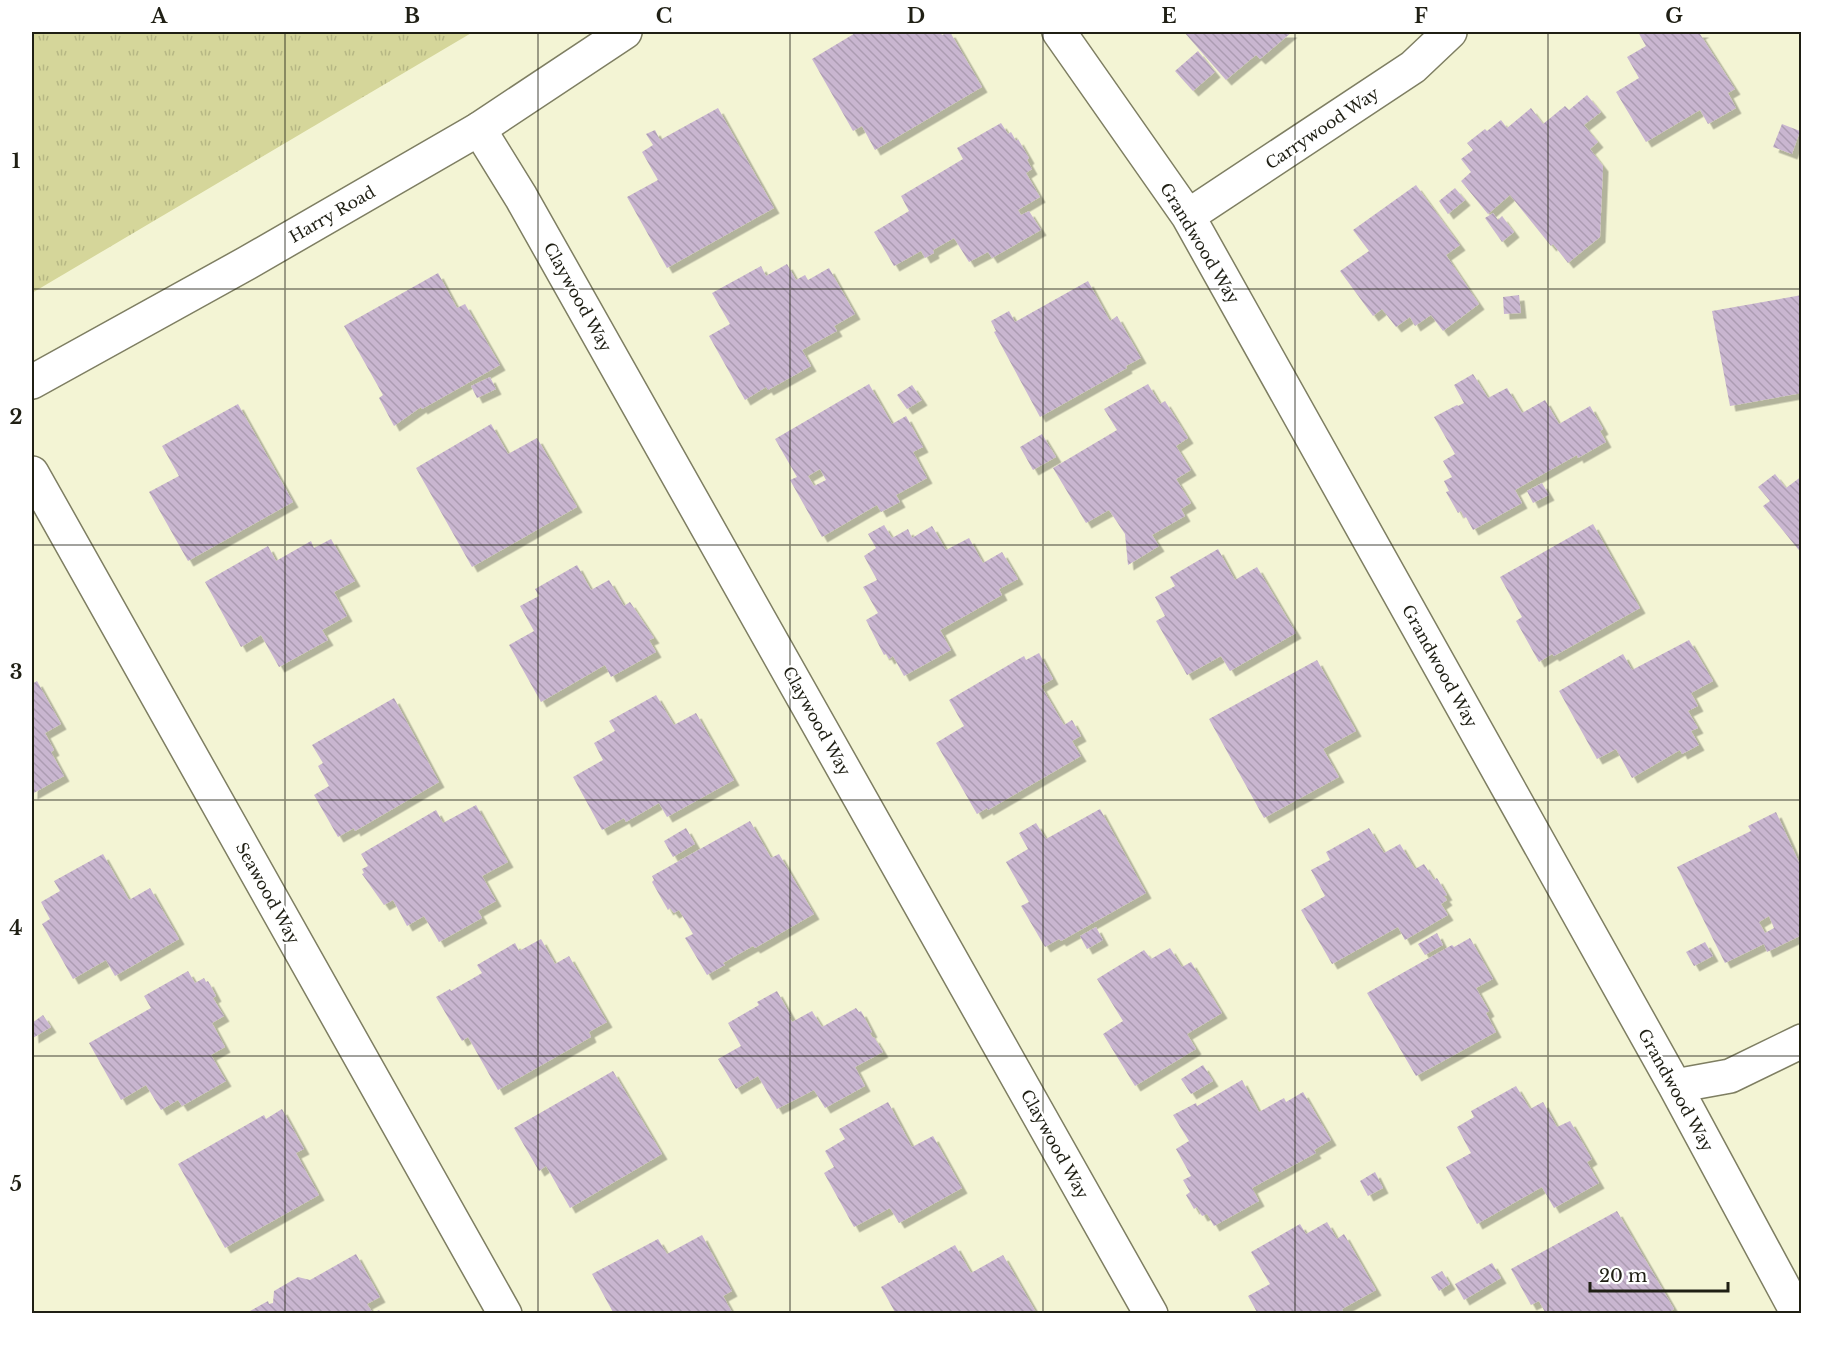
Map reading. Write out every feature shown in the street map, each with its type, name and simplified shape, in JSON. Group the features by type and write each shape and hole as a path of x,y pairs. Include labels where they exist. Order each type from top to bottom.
{"street":[{"name":"Harry Road","path":"32,382 246,263 479,129 625,32"},
{"name":"Grandwood Way","path":"1059,32 1188,216 1675,1086 1798,1314"},
{"name":"Carrywood Way","path":"1188,216 1413,67 1450,32"},
{"name":"Claywood Way","path":"479,129 522,198 1151,1314"},
{"name":"Seawood Way","path":"32,473 505,1314"},
{"path":"1675,1086 1730,1076 1802,1041"}],"green space":[{"path":"32,32 473,32 32,293"}],"building":[{"path":"857,32 940,32 942,35 950,32 982,87 875,150 862,126 853,131 812,59"},
{"path":"1184,32 1292,32 1260,59 1256,55 1226,80"},
{"path":"1638,32 1704,32 1700,34 1735,89 1728,93 1736,108 1708,124 1700,110 1646,142 1616,92 1639,78 1627,57 1646,46"},
{"path":"1198,51 1215,72 1193,91 1175,71"},
{"path":"1587,95 1601,112 1584,125 1598,142 1590,149 1603,166 1600,237 1568,263 1553,244 1551,246 1510,195 1488,214 1461,181 1471,172 1461,159 1473,150 1467,143 1501,120 1507,128 1531,108 1543,124 1565,106 1569,110"},
{"path":"718,108 774,208 667,268 627,197 658,180 642,152 653,145 646,134 655,130 660,140"},
{"path":"1001,123 1008,134 1011,132 1016,141 1018,139 1029,158 1027,160 1032,169 1026,173 1040,197 1018,210 1021,215 1029,211 1041,230 992,258 988,252 969,262 954,238 933,250 934,253 925,258 921,251 894,266 874,232 909,211 901,196 963,159 957,148"},
{"path":"1782,124 1800,131 1792,154 1773,147"},
{"path":"1416,185 1460,245 1446,255 1479,304 1443,331 1431,315 1415,326 1410,317 1396,327 1382,309 1373,316 1340,271 1369,251 1353,230"},
{"path":"1455,188 1465,200 1448,214 1439,201"},
{"path":"1493,213 1498,220 1502,216 1514,232 1502,242 1485,218"},
{"path":"787,264 796,280 805,275 808,280 829,268 855,314 834,326 837,331 802,350 811,366 768,390 766,387 745,400 709,336 730,324 712,293 761,266 766,276"},
{"path":"438,273 457,308 465,304 500,365 422,409 421,407 394,426 379,398 383,395 344,326"},
{"path":"1088,281 1110,321 1117,316 1141,358 1040,417 994,332 996,331 991,321 1009,311 1015,322"},
{"path":"1519,295 1521,313 1504,314 1503,297"},
{"path":"1802,295 1802,393 1730,406 1712,311"},
{"path":"1473,374 1488,398 1507,388 1522,413 1545,400 1559,424 1590,406 1603,429 1600,431 1606,442 1578,458 1577,455 1515,490 1522,503 1473,530 1461,511 1458,513 1446,492 1449,491 1444,481 1452,477 1443,461 1455,454 1434,417 1464,403 1454,385"},
{"path":"490,377 496,389 477,398 471,386"},
{"path":"869,384 892,424 906,416 923,447 913,452 927,478 896,495 900,502 881,512 877,505 822,537 790,480 797,477 775,439","holes":["820,469 826,480 814,486 808,476"]},
{"path":"1148,384 1160,404 1165,401 1188,438 1176,446 1191,470 1176,479 1191,503 1181,509 1185,516 1152,535 1159,546 1128,565 1125,534 1109,510 1086,523 1053,468 1117,430 1104,409"},
{"path":"912,385 922,400 907,409 897,395"},
{"path":"238,404 293,502 188,561 149,492 179,476 162,446"},
{"path":"491,424 508,454 537,438 577,507 472,567 416,468"},
{"path":"1042,434 1056,457 1033,470 1020,447"},
{"path":"1775,474 1786,488 1802,476 1802,554 1763,506 1770,501 1758,487"},
{"path":"1542,483 1549,495 1533,503 1527,491"},
{"path":"1593,524 1640,608 1539,662 1516,621 1522,617 1500,577"},
{"path":"884,525 892,538 908,529 912,538 932,526 946,550 969,538 983,563 1002,552 1018,579 999,589 1002,595 940,630 951,650 904,676 893,656 889,659 886,654 884,655 866,620 878,613 863,587 877,580 864,556 876,548 868,534"},
{"path":"331,539 355,581 334,592 347,616 322,630 328,640 279,667 261,635 241,647 205,582 268,546 276,561 311,541 314,548"},
{"path":"1218,549 1235,580 1257,567 1296,633 1230,671 1221,656 1187,675 1156,621 1165,616 1155,597 1175,586 1170,577"},
{"path":"577,565 591,590 609,580 624,606 630,602 654,638 649,640 656,652 611,677 605,665 541,702 509,645 534,631 520,606 539,596 535,589"},
{"path":"1689,640 1713,681 1691,693 1698,706 1688,711 1698,728 1691,731 1699,745 1682,754 1680,750 1632,778 1616,749 1597,759 1559,691 1623,654 1632,670"},
{"path":"1039,653 1053,679 1041,686 1064,725 1072,720 1081,736 1072,741 1081,756 988,810 987,808 977,814 936,743 964,726 949,700 1024,656 1026,660"},
{"path":"1317,660 1356,731 1323,749 1339,777 1264,818 1209,719"},
{"path":"37,681 61,724 45,733 54,750 51,752 64,776 32,794 32,684"},
{"path":"656,695 674,725 696,713 734,780 667,817 659,803 626,822 624,818 602,830 573,777 603,760 594,743 615,731 609,721"},
{"path":"394,698 439,782 355,831 354,828 338,837 314,795 329,786 318,766 323,763 312,745"},
{"path":"476,805 508,862 482,876 496,901 478,911 482,918 439,942 424,916 407,926 393,900 384,905 362,874 364,873 362,869 368,866 361,854 436,810 443,823"},
{"path":"1100,809 1146,893 1061,941 1059,939 1045,947 1021,906 1029,902 1006,862 1028,849 1019,833 1036,823 1046,839"},
{"path":"1776,812 1802,869 1802,935 1767,952 1764,944 1725,963 1677,867 1751,831 1748,826","holes":["1769,916 1774,928 1765,933 1759,922"]},
{"path":"750,821 771,858 779,854 814,914 755,948 753,946 723,963 725,965 707,975 685,938 693,934 679,910 674,913 670,908 668,910 652,882 654,880 652,876"},
{"path":"686,828 695,844 673,857 664,841"},
{"path":"1369,828 1384,853 1400,844 1415,869 1424,864 1434,880 1437,878 1447,895 1444,896 1447,900 1441,904 1448,915 1405,940 1398,927 1332,964 1301,910 1325,896 1311,870 1330,860 1326,852"},
{"path":"103,854 129,900 150,888 179,939 115,976 106,960 73,979 42,924 50,919 41,902 60,891 54,881"},
{"path":"1096,927 1103,940 1087,949 1080,936"},
{"path":"1437,933 1443,945 1425,955 1418,944"},
{"path":"1470,938 1493,979 1476,988 1489,1011 1486,1013 1496,1032 1416,1076 1367,993 1452,945 1454,947"},
{"path":"541,939 555,964 569,956 607,1022 589,1032 591,1037 498,1090 468,1037 462,1041 436,997 482,973 477,965 515,943 519,951"},
{"path":"1705,942 1713,956 1694,966 1686,952"},
{"path":"1170,948 1182,967 1191,962 1222,1013 1187,1034 1196,1049 1135,1086 1103,1034 1123,1021 1097,979 1144,950 1151,959"},
{"path":"188,971 195,983 204,978 206,982 208,981 216,996 213,998 224,1016 212,1023 225,1047 211,1055 226,1081 182,1106 178,1100 161,1110 146,1085 121,1100 89,1043 151,1008 144,996"},
{"path":"777,991 792,1022 812,1011 822,1027 856,1008 859,1012 861,1011 872,1032 870,1033 883,1052 855,1067 865,1086 825,1108 814,1090 777,1109 758,1076 736,1089 718,1059 741,1046 728,1023 759,1005 757,1002"},
{"path":"43,1015 51,1027 33,1038 32,1023"},
{"path":"1203,1065 1213,1081 1191,1094 1181,1079"},
{"path":"613,1071 662,1154 570,1208 546,1166 539,1171 514,1128"},
{"path":"1242,1080 1259,1112 1284,1098 1286,1102 1303,1092 1331,1140 1314,1150 1316,1153 1252,1188 1259,1201 1214,1226 1207,1214 1202,1216 1197,1207 1194,1209 1186,1195 1190,1192 1183,1180 1191,1176 1176,1149 1189,1141 1173,1115 1196,1103 1197,1106"},
{"path":"1516,1086 1530,1109 1543,1102 1557,1127 1570,1121 1592,1159 1587,1162 1599,1183 1554,1208 1542,1187 1477,1224 1446,1167 1471,1153 1457,1127 1474,1117 1471,1111"},
{"path":"888,1102 912,1147 933,1136 962,1188 899,1223 890,1208 854,1227 824,1173 834,1167 825,1151 845,1139 839,1129"},
{"path":"282,1109 304,1149 296,1153 319,1195 225,1248 178,1164 264,1115 266,1119"},
{"path":"1375,1172 1383,1188 1368,1196 1360,1181"},
{"path":"1617,1211 1674,1309 1666,1314 1546,1314 1539,1301 1531,1305 1511,1269"},
{"path":"1327,1222 1337,1239 1344,1234 1376,1290 1342,1309 1344,1314 1258,1314 1248,1296 1270,1284 1251,1252 1300,1224 1306,1234"},
{"path":"702,1235 732,1291 723,1296 733,1314 614,1314 592,1274 658,1239 667,1254"},
{"path":"955,1245 971,1273 1003,1255 1037,1314 896,1314 881,1287"},
{"path":"356,1254 380,1297 367,1304 373,1313 379,1310 382,1314 251,1314 250,1311 268,1301 269,1304 273,1303 274,1291 298,1277 310,1280"},
{"path":"1492,1263 1501,1278 1464,1300 1455,1284"},
{"path":"1442,1271 1450,1284 1439,1291 1431,1277"}]}
